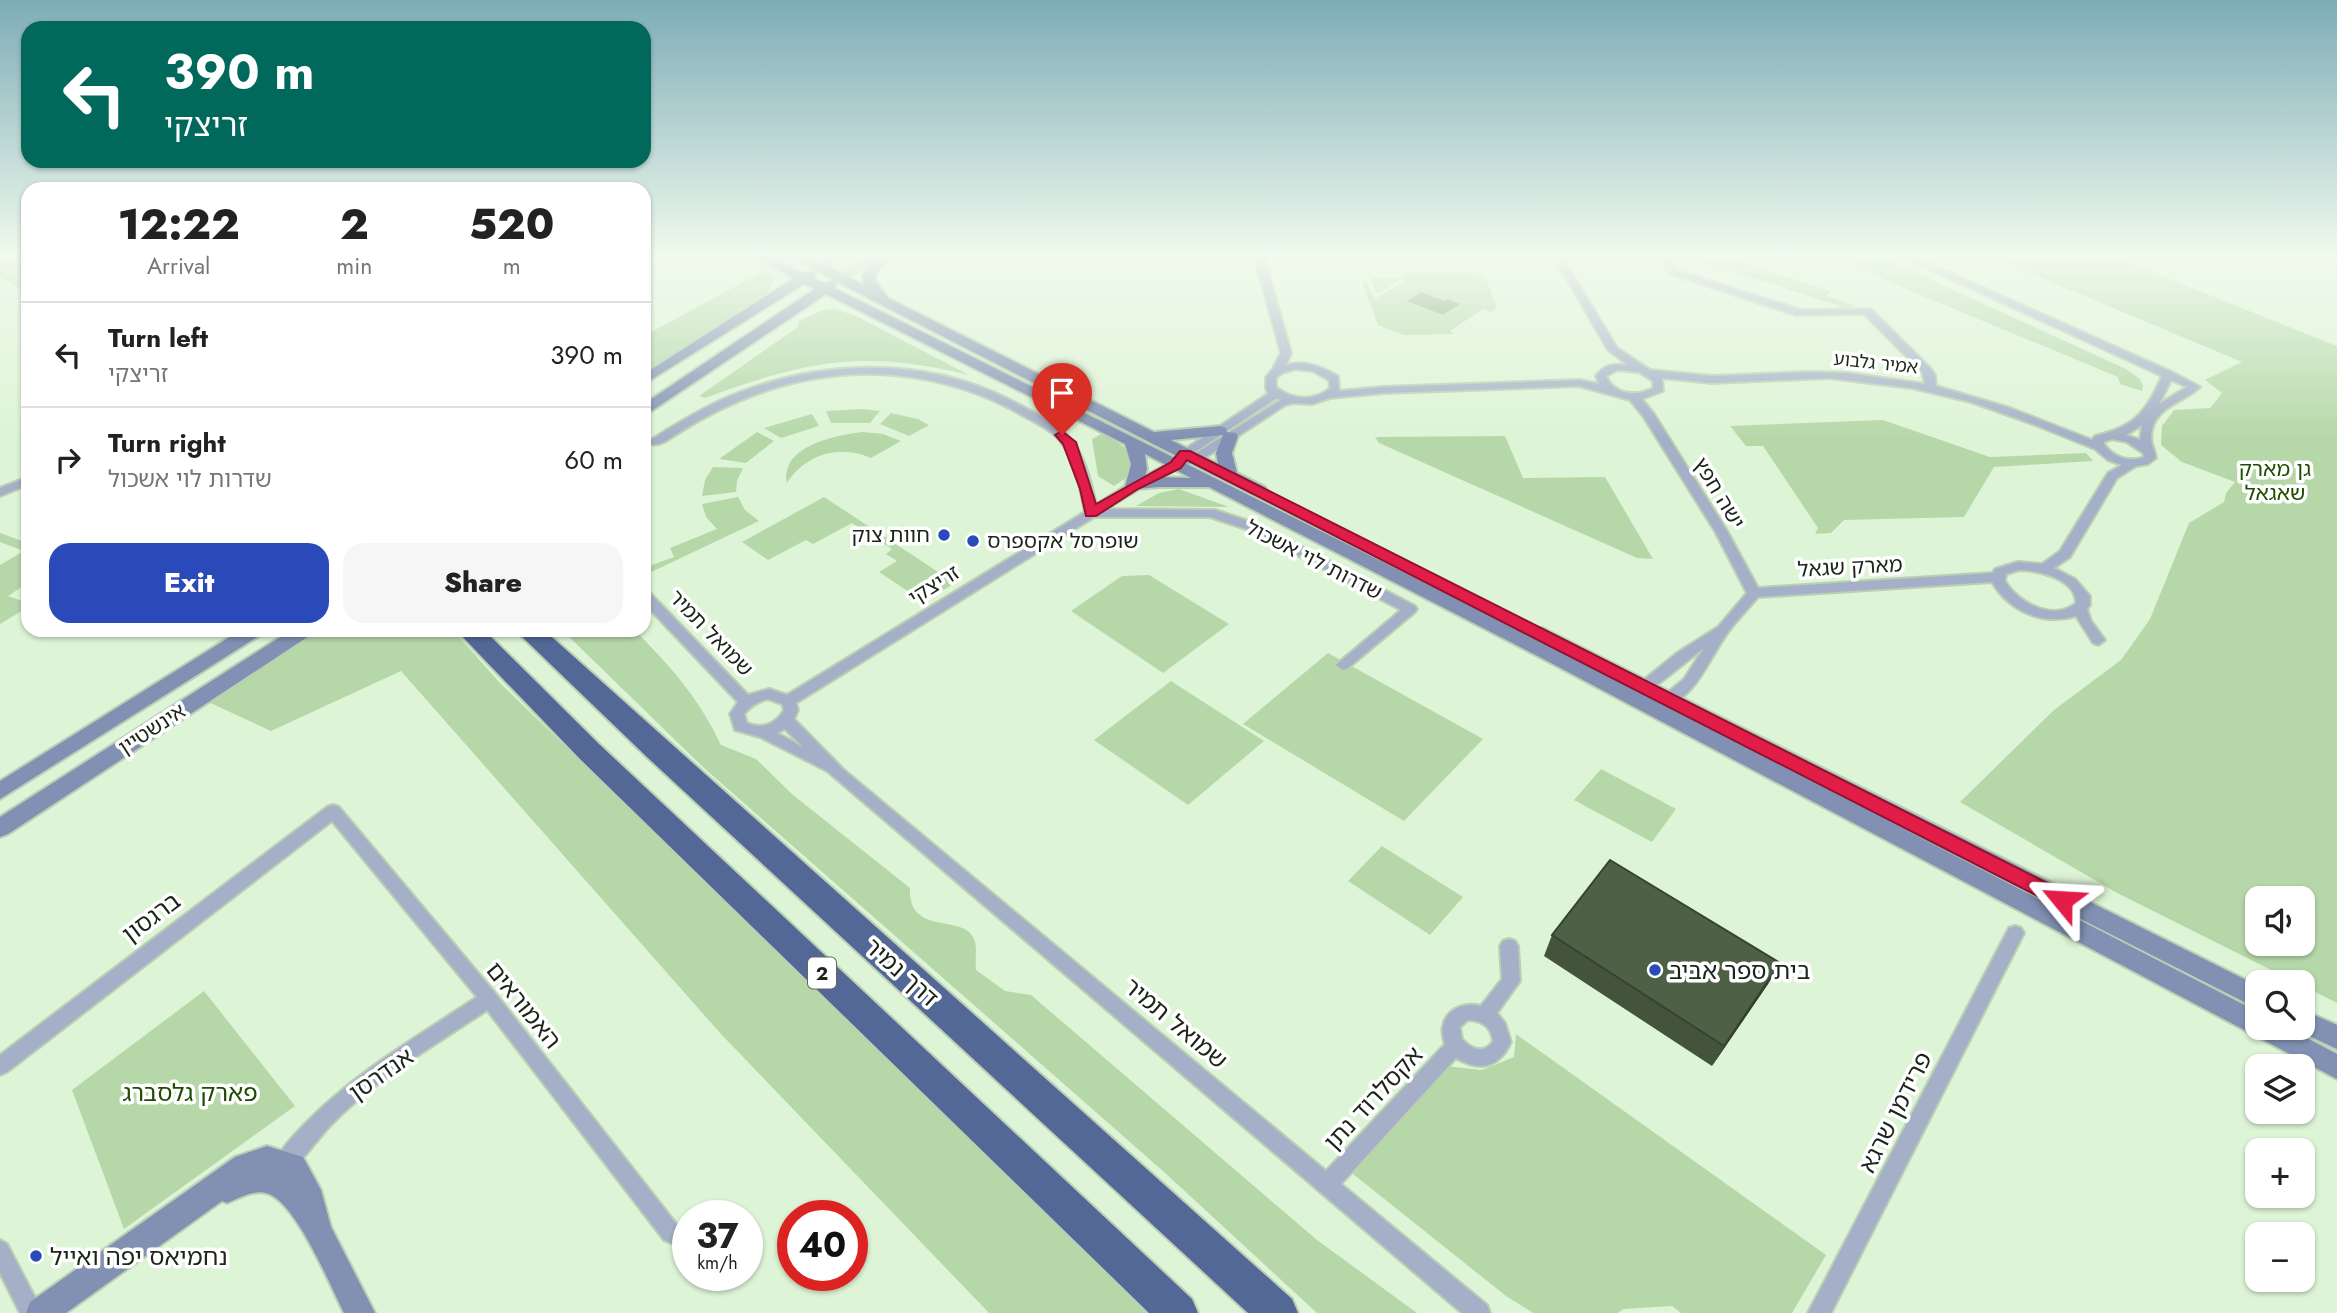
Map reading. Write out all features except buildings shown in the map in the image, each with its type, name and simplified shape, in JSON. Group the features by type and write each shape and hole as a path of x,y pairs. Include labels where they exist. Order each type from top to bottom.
{"highway":[{"name":"2","path":"476,637 590,752 1178,1313"},
{"name":"דרך נמיר","path":"536,637 1278,1313"}],"street":[{"path":"651,376 743,316"},
{"path":"651,406 785,316"},
{"path":"755,337 795,316"},
{"path":"867,316 905,330"},
{"name":"שדרות לוי אשכול","path":"877,316 1131,441 1186,459"},
{"name":"שדרות לוי אשכול","path":"915,316 1150,436 1222,480 1646,698 2245,1019"},
{"path":"1275,316 1286,353 1278,371 1269,381 1275,392 1294,400"},
{"path":"1580,383 1603,373 1615,362 1613,350 1593,316"},
{"path":"1872,316 1926,370 1930,375 1931,387"},
{"path":"2039,316 2195,387 2152,415 2146,424 2146,447 2150,458 2145,462 2133,463 2112,476 2065,554 2045,569"},
{"path":"1613,350 1658,380 1648,414"},
{"path":"1286,353 1308,367 1325,372 1335,382 1383,390"},
{"name":"אמיר גלבוע","path":"1603,373 1622,366 1694,379 1846,376 1931,387 2105,443"},
{"path":"1278,371 1289,367 1308,367"},
{"path":"655,442 691,418 764,385 852,371 922,375 958,382 989,395 1049,427 1069,442 1087,489 1091,513"},
{"path":"1603,373 1602,383 1610,390"},
{"path":"2105,443 2132,430 2160,394 2168,374"},
{"name":"אמיר גלבוע","path":"1633,397 1694,379"},
{"path":"1330,395 1335,389 1335,382"},
{"path":"1186,459 1281,403 1310,401 1330,395 1383,390 1580,383 1633,397"},
{"path":"1150,436 1225,434 1275,392"},
{"name":"ישה חפץ","path":"1633,397 1648,414 1721,531 1754,593"},
{"path":"1133,486 1160,482 1222,480 1225,434"},
{"path":"2105,443 2130,439 2146,447"},
{"path":"1131,441 1140,457 1140,472 1133,486"},
{"path":"2105,443 2133,463"},
{"path":"2105,443 2112,476"},
{"name":"זריצקי","path":"788,701 1133,486 1186,459"},
{"path":"0,492 21,484"},
{"name":"שדרות לוי אשכול","path":"1091,513 1210,513 1256,528 1410,608 1343,665"},
{"path":"2065,554 2068,580"},
{"path":"1948,582 1998,577 2010,567 2045,569 2068,580 2083,596 2084,601 2077,615"},
{"path":"1998,577 2004,592"},
{"path":"1948,582 2004,592 2019,603 2039,612 2077,615 2098,640"},
{"name":"מארק שגאל","path":"1754,593 1948,582"},
{"path":"1670,701 1754,593"},
{"name":"שמואל תמיר","path":"651,602 746,702"},
{"path":"1646,698 1663,670 1722,631"},
{"name":"אינשטיין","path":"0,791 244,637"},
{"name":"אינשטיין","path":"0,828 294,637"},
{"path":"769,694 788,701 791,710 786,720 764,732 754,732 740,726 737,714 746,702 769,694"},
{"name":"שדרות לוי אשכול","path":"1646,698 1670,701 2245,991"},
{"name":"שמואל תמיר","path":"786,720 839,774 1328,1183 1479,1313"},
{"name":"שמואל תמיר","path":"764,732 839,774"},
{"name":"האמוראים","path":"333,811 489,999 671,1233"},
{"name":"ברגסון","path":"0,1066 333,811"},
{"name":"פרידמן שרגא","path":"1818,1313 2015,933"},
{"path":"1485,1015 1511,981 1508,946"},
{"name":"אנדרסן","path":"279,1171 311,1130 341,1101 489,999"},
{"path":"1468,1012 1485,1015 1499,1026 1502,1042 1494,1055 1487,1058 1469,1057 1455,1046 1449,1031 1455,1018 1468,1012"},
{"path":"2315,1027 2337,1038"},
{"name":"שדרות לוי אשכול","path":"2286,1040 2337,1067"},
{"name":"אקסלרוד נתן","path":"1328,1183 1455,1046"},
{"path":"41,1313 127,1249 229,1188 279,1171 284,1188 317,1231 360,1313"},
{"path":"0,1251 32,1313"}],"green space":[{"path":"680,316 738,316 651,372 651,332"},
{"path":"809,316 857,316 969,375 897,362 835,363 774,375 705,398 699,396 798,327 799,321"},
{"path":"1375,316 1472,316 1450,331 1454,334 1404,335 1378,325"},
{"path":"1972,316 2011,316 2126,369 2140,379 2142,391 2120,384 2118,377"},
{"name":"גן מארק שאגאל","path":"2133,316 2263,316 2337,346 2337,1003 2315,992 2315,970 2271,970 2119,894 1960,802 2054,710 2121,660 2150,619 2189,523 2224,502 2226,493 2235,482 2182,462 2161,445 2162,426 2174,410 2210,408 2222,393 2205,380 2242,362"},
{"path":"826,411 880,411 870,423 831,423"},
{"path":"891,413 918,419 929,425 909,436 880,424"},
{"path":"812,414 819,426 781,438 764,428"},
{"path":"1883,420 1990,457 2086,453 2093,461 1994,467 1964,517 1844,520 1831,533 1815,534 1818,528 1763,446 1746,446 1730,426"},
{"path":"757,432 774,441 746,463 719,459"},
{"path":"863,432 883,434 901,441 871,458 847,452 824,454 804,465 787,483 787,470 801,451 825,440"},
{"path":"1103,433 1121,445 1131,459 1132,474 1114,486 1098,476 1092,439"},
{"path":"1505,436 1523,478 1605,477 1653,559 1637,558 1379,443 1375,437"},
{"path":"713,467 743,468 737,481 736,492 702,496 705,480"},
{"path":"1179,489 1229,507 1136,506 1159,493"},
{"path":"738,497 745,510 759,521 651,572 652,565 674,557 670,548 717,529 706,517 702,504"},
{"path":"824,497 955,583 924,602 879,572 897,561 886,554 892,549 852,523 813,544 806,540 768,560 742,542"},
{"path":"0,533 21,540 21,550 0,542"},
{"path":"21,553 21,588 8,596 21,601 21,611 0,624 0,565"},
{"path":"1149,575 1229,624 1163,673 1071,611 1122,576"},
{"path":"301,637 459,637 500,683 1149,1313 989,1313 720,1033 401,671 271,731 204,700"},
{"path":"569,637 642,637 683,684 703,712 721,745 756,759 793,795 910,888 912,904 918,914 970,933 976,945 976,970 1005,991 1031,995 1317,1240 1417,1313 1317,1313 1164,1172 704,768"},
{"path":"1328,653 1483,739 1404,821 1243,724"},
{"path":"1171,681 1264,741 1188,805 1094,740"},
{"path":"1601,769 1676,809 1652,842 1574,800"},
{"path":"1382,846 1463,897 1430,935 1348,881"},
{"name":"פארק גלסברג","path":"204,991 295,1106 124,1229 72,1090"},
{"path":"1516,1034 1826,1255 1792,1313 1681,1313 1672,1306 1623,1309 1618,1313 1533,1313 1506,1296 1353,1174 1445,1066 1482,1070 1514,1057"}],"place":[{"name":"חוות צוק","path":"944,535"},
{"name":"שופרסל אקספרס","path":"973,541"},
{"name":"בית ספר אביב","path":"1655,970"},
{"name":"נחמיאס יפה ואייל","path":"36,1256"}],"route":[{"path":"1062,435 1069,442 1087,489 1091,513 1133,486 1176,465 1185,454 2062,900"}]}
